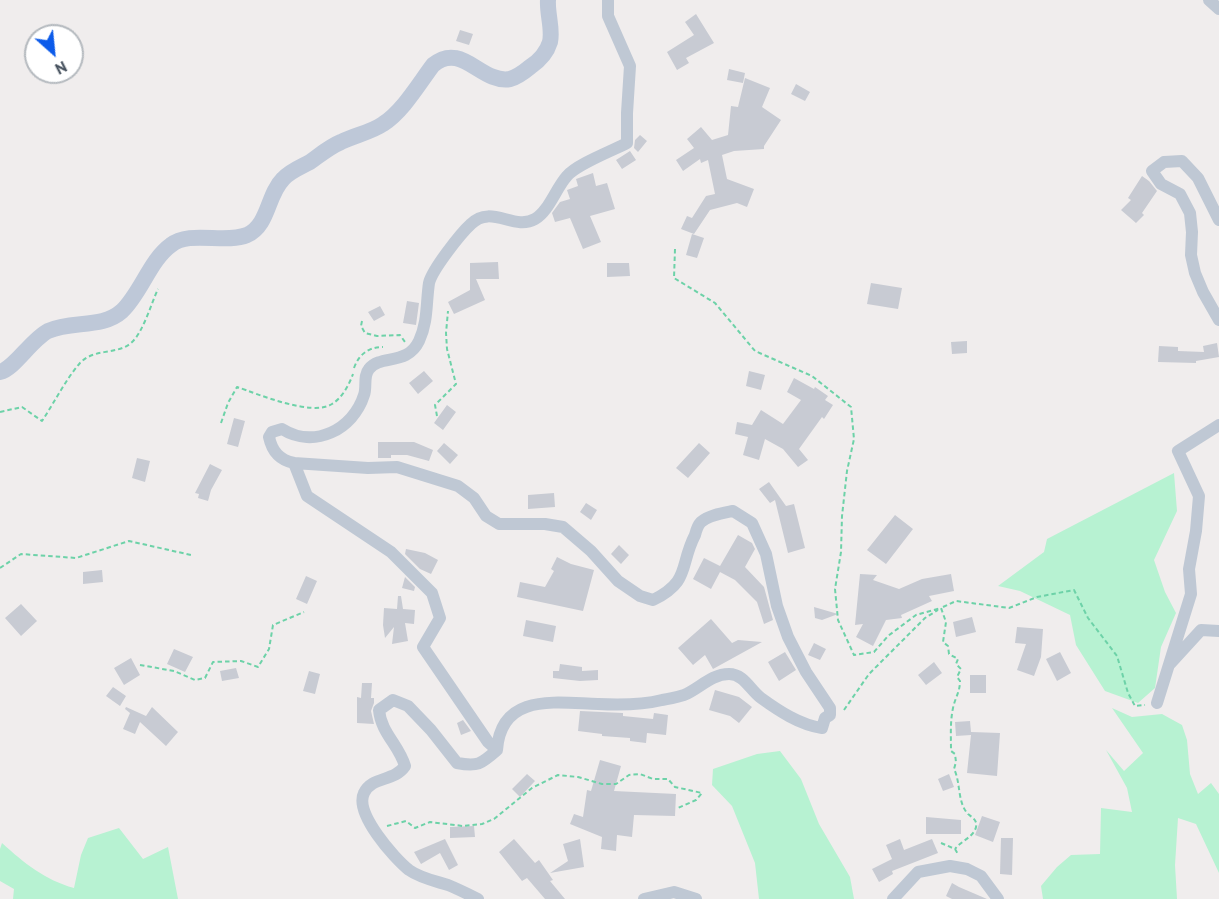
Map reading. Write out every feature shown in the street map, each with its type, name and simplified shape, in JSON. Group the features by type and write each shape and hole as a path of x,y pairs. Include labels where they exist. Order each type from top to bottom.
{"main road":[{"path":"0,372 5,371 39,336 51,330 65,325 101,322 121,312 169,246 177,241 237,238 248,235 263,219 272,196 282,180 342,142 369,132 390,119 440,59 448,57 458,59 499,79 510,79 521,74 535,64 547,49 551,39 548,0"}],"street":[{"path":"478,899 410,871 392,854 364,814 362,803 364,794 372,782 400,773 405,766 398,749 388,737 380,721 379,710 393,700 408,706 457,763 474,766 485,761 497,750 498,738 506,722 520,709 544,702 601,704 659,701 685,694 708,680 730,674 745,681 758,696 808,726 822,728 825,718 830,715 830,708 806,672 788,637 777,606 766,554 752,523 733,511 701,522 689,546 682,575 670,592 654,600 640,596 618,581 591,551 563,527 545,524 499,524 486,516 474,498 458,486 397,467 368,468 284,461 271,447 269,437 272,432 282,429 292,435 308,438 328,435 346,424 359,409 366,392 366,377 369,368 379,362 407,355 414,349 427,318 429,280 457,238 473,221 496,215 523,224 537,218 568,174 627,143 630,66 608,16 608,0"},
{"path":"1209,0 1219,9"},
{"path":"1219,220 1198,178 1182,161 1164,162 1152,171 1161,184 1180,194 1190,213 1191,255 1195,273 1219,320"},
{"path":"1157,703 1191,594 1189,569 1199,496 1178,451 1219,425"},
{"path":"294,463 308,496 391,552 432,593 440,618 423,646 488,742 497,750"},
{"path":"1168,666 1201,630 1219,631"},
{"path":"893,899 918,872 950,866 967,869 981,876 998,899"},
{"path":"644,899 674,892 696,899"}],"path":[{"path":"675,249 674,278 715,303 755,351 812,376 851,407 854,439 847,471 841,552 835,589 838,620 854,655 873,652 888,636 916,615 941,608"},
{"path":"0,412 22,407 42,421 81,362 97,353 122,348 132,343 159,286"},
{"path":"436,416 435,405 456,384 447,349 448,311"},
{"path":"362,321 361,326 365,333 377,336 400,335 407,346 414,349"},
{"path":"221,423 237,387 266,398 305,407 318,408 331,405 342,394 363,352 376,347 387,347"},
{"path":"0,568 21,554 76,558 129,541 191,555"},
{"path":"825,718 833,722 850,704 869,674 925,618 941,608 956,601 1009,608 1037,597 1074,590 1088,618 1117,656 1128,693 1135,706 1157,703"},
{"path":"941,608 946,622 943,642 948,646 950,654 958,659 956,664 961,669 957,677 960,681 960,692 953,707 951,751 956,762 954,769 959,779 960,797 967,813 975,818 976,824 975,831 955,849"},
{"path":"140,665 174,671 195,680 206,678 213,662 241,661 258,667 269,649 273,625 304,612"},
{"path":"378,833 389,825 406,821 415,828 430,822 463,826 482,824 494,819 532,788 558,775 578,777 602,784 616,784 629,775 640,774 652,779 668,779 675,787 702,793 696,801 678,808"}],"green space":[{"path":"1174,473 1177,511 1154,560 1165,592 1176,613 1161,647 1155,688 1138,703 1105,691 1076,645 1070,615 1020,591 998,586 1044,552 1047,539"},
{"path":"1112,708 1132,717 1162,714 1182,725 1187,740 1190,774 1198,794 1211,783 1219,794 1219,873 1196,824 1178,818 1175,865 1177,899 1043,899 1041,886 1071,855 1100,854 1101,808 1132,812 1127,788 1106,750 1124,771 1143,753"},
{"path":"780,751 801,779 819,824 850,877 854,899 759,899 755,863 732,806 712,785 713,769 757,754"},
{"path":"119,828 143,859 168,847 178,899 13,899 14,889 0,881 2,843 35,870 63,885 74,888 81,855 88,838"}],"building":[{"path":"696,14 714,43 686,58 689,63 677,70 667,52 694,35 685,22"},
{"path":"460,30 473,34 469,45 456,41"},
{"path":"729,69 745,73 743,83 727,80"},
{"path":"745,78 770,88 762,107 781,120 764,149 734,151 722,155 727,179 754,189 747,207 737,203 710,210 694,234 681,229 687,216 692,218 706,196 715,194 708,160 701,163 700,159 683,171 676,160 694,148 687,139 701,127 712,140 728,135 731,106 738,107"},
{"path":"796,84 810,92 805,101 791,94"},
{"path":"640,135 647,141 638,152 634,148 635,140"},
{"path":"630,151 636,160 622,169 616,160"},
{"path":"593,173 596,186 607,183 615,209 590,216 601,242 583,249 570,218 555,222 552,213 560,202 570,199 567,190 578,186 576,179"},
{"path":"1142,176 1157,191 1142,213 1144,215 1136,223 1121,210 1131,200 1128,198"},
{"path":"692,234 704,238 697,258 686,255"},
{"path":"498,262 499,279 476,279 485,300 454,314 448,302 470,290 470,263"},
{"path":"607,263 629,263 630,276 607,277"},
{"path":"871,283 902,288 898,309 867,304"},
{"path":"407,301 419,303 416,325 403,323"},
{"path":"380,306 385,315 374,321 368,312"},
{"path":"967,341 967,353 952,354 951,342"},
{"path":"1217,343 1219,357 1196,361 1196,363 1158,362 1159,346 1178,347 1178,351 1204,352 1203,346"},
{"path":"424,371 433,381 418,394 409,383"},
{"path":"749,371 765,375 761,390 746,386"},
{"path":"794,378 814,389 815,387 828,396 825,400 833,405 799,449 808,460 798,467 783,449 765,439 759,460 743,455 748,437 735,434 737,422 752,425 761,410 783,424 801,400 787,392"},
{"path":"447,405 456,412 443,430 434,423"},
{"path":"234,418 245,421 238,447 227,444"},
{"path":"378,442 414,442 433,450 429,461 407,455 378,458"},
{"path":"444,443 458,455 450,464 437,451"},
{"path":"699,443 710,453 688,478 676,468"},
{"path":"137,458 150,461 145,482 132,478"},
{"path":"210,464 222,470 208,501 198,498 199,494 195,493"},
{"path":"769,482 786,506 794,504 805,548 788,553 775,500 770,503 759,489"},
{"path":"554,493 555,507 528,509 528,495"},
{"path":"586,503 597,510 591,520 580,512"},
{"path":"895,515 913,529 886,564 867,550"},
{"path":"738,535 752,543 755,549 745,567 764,587 773,620 764,624 757,602 735,580 720,572 711,589 693,579 704,558 720,566"},
{"path":"619,545 629,555 621,564 611,554"},
{"path":"406,549 425,553 438,560 431,574 420,569 405,554"},
{"path":"557,557 571,564 594,570 583,611 517,597 520,582 545,587 554,571 551,569"},
{"path":"102,570 103,582 83,584 83,572"},
{"path":"860,574 877,575 873,580 899,589 922,579 951,574 954,591 929,596 932,601 901,615 902,618 886,620 873,646 856,637 863,624 855,625"},
{"path":"306,576 317,581 307,604 296,599"},
{"path":"405,577 415,587 414,591 402,588"},
{"path":"398,596 401,596 403,609 415,610 414,624 405,623 408,641 392,644 394,627 385,638 384,608 397,609"},
{"path":"21,604 37,621 21,636 5,618"},
{"path":"814,607 838,614 822,620 815,618"},
{"path":"972,617 976,632 956,637 953,622"},
{"path":"711,619 732,643 738,640 762,642 713,669 705,655 693,665 678,648"},
{"path":"526,620 556,626 553,642 523,636"},
{"path":"1017,627 1043,629 1041,657 1034,676 1017,670 1026,644 1015,643"},
{"path":"814,643 826,649 820,660 808,655"},
{"path":"174,649 193,657 185,672 167,664"},
{"path":"785,652 796,670 779,681 768,662"},
{"path":"1060,652 1071,673 1057,681 1046,659"},
{"path":"131,658 140,675 124,685 114,668"},
{"path":"934,662 942,673 926,685 918,675"},
{"path":"560,664 582,667 582,671 598,670 598,680 553,678 553,671 559,671"},
{"path":"236,668 239,678 222,681 220,671"},
{"path":"309,671 320,674 315,694 303,691"},
{"path":"970,675 986,675 986,693 970,693"},
{"path":"362,683 372,683 371,698 374,698 374,703 371,711 374,724 357,723 357,697 361,698"},
{"path":"113,687 126,696 120,706 106,696"},
{"path":"715,690 739,697 752,707 739,723 730,716 709,710"},
{"path":"126,707 146,716 152,707 178,732 166,746 140,722 135,734 123,729 130,713 125,709"},
{"path":"580,711 623,713 623,716 653,719 654,713 668,715 666,735 647,733 646,743 630,741 630,738 578,731"},
{"path":"463,720 471,731 461,735 457,723"},
{"path":"970,721 971,732 1000,733 997,776 967,773 971,735 956,736 955,722"},
{"path":"600,760 621,766 614,791 676,794 675,816 634,815 632,837 617,835 616,851 601,849 602,837 570,824 574,814 583,817 587,790 591,791"},
{"path":"527,774 535,781 520,797 512,789"},
{"path":"949,774 954,787 943,791 938,779"},
{"path":"982,816 1000,822 993,842 975,835"},
{"path":"926,817 961,820 961,834 926,834"},
{"path":"474,826 475,837 450,838 450,827"},
{"path":"1001,838 1013,838 1012,875 1000,874"},
{"path":"445,839 458,865 449,870 440,853 421,864 414,852"},
{"path":"514,839 535,863 539,860 553,880 550,881 565,899 545,899 527,878 522,881 499,852"},
{"path":"580,839 584,867 550,873 568,861 563,844"},
{"path":"900,839 904,850 932,839 938,853 892,871 893,874 879,882 872,869 892,859 886,845"},
{"path":"952,883 987,899 952,899 946,896"}]}
